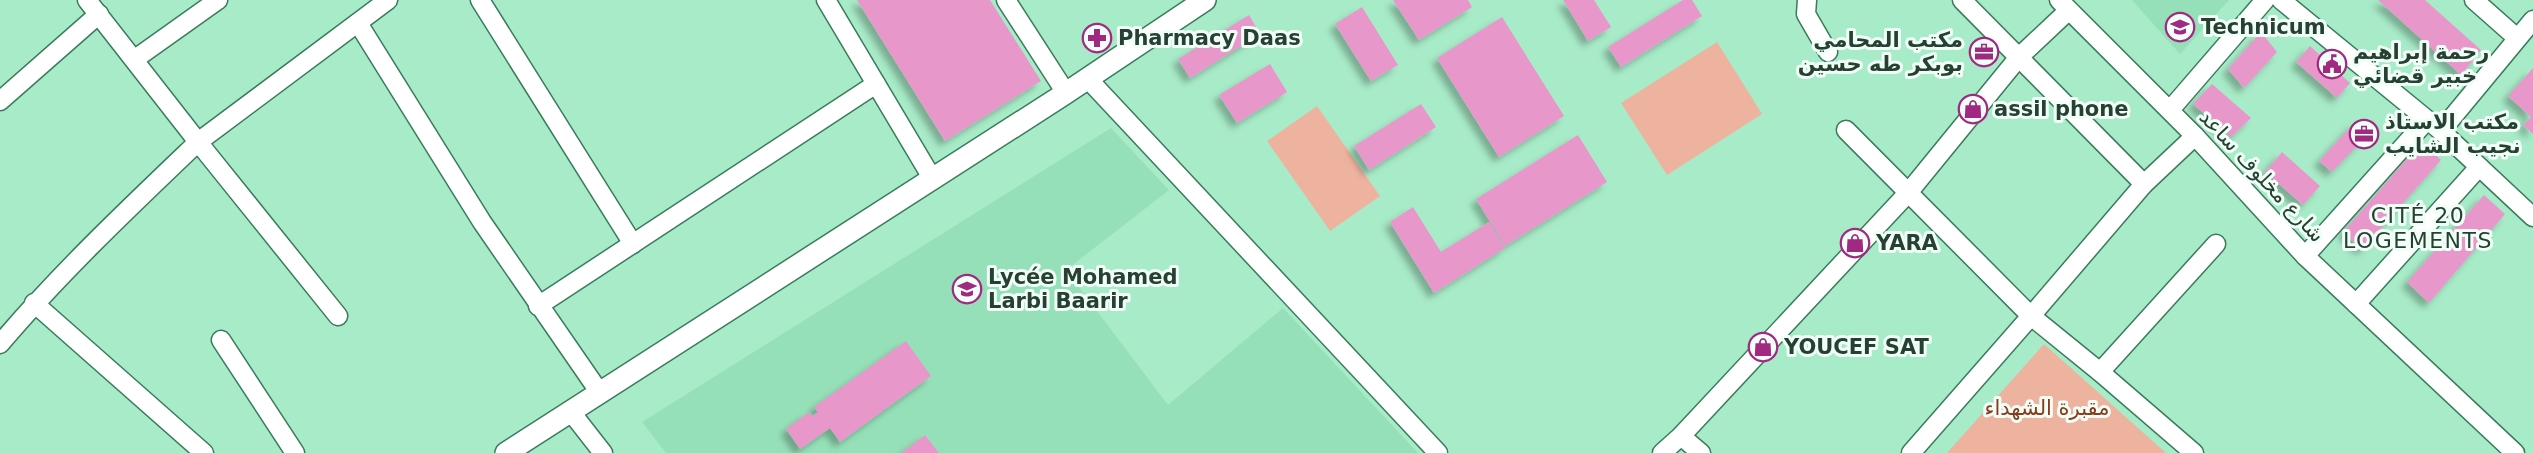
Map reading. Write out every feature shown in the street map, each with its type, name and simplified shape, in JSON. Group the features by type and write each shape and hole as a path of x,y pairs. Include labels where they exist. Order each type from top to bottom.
{"street":[{"path":"87,0 338,316"},
{"path":"135,59 218,0"},
{"path":"0,344 34,303 93,242 198,142 388,0"},
{"path":"480,0 633,244"},
{"path":"826,0 932,178"},
{"path":"1006,0 1066,93"},
{"path":"1808,0 1806,14 1828,52"},
{"path":"1962,0 2144,184"},
{"path":"2170,110 2265,0"},
{"path":"2282,0 2434,125 2533,217"},
{"path":"2474,0 2517,38"},
{"path":"506,453 1066,93 1194,3"},
{"path":"1662,453 1681,436 1908,193 2064,5"},
{"name":"شارع مخلوف ساعد","path":"2064,5 2195,136 2305,256 2515,453"},
{"path":"0,101 99,14"},
{"path":"2305,256 2533,20"},
{"path":"358,23 482,222 600,393"},
{"path":"1088,78 1438,453"},
{"path":"538,306 876,84"},
{"path":"1846,130 2031,316 2194,453"},
{"path":"1911,453 2144,184 2195,136"},
{"path":"2356,304 2479,166"},
{"path":"2100,372 2216,244"},
{"path":"34,303 204,453"},
{"path":"221,340 295,453"},
{"path":"571,412 603,453"},
{"path":"1681,436 1701,453"}],"shaded area":[{"name":"Technicum","path":"2132,0 2229,0 2180,54"},
{"name":"Lycée Mohamed Larbi Baarir","path":"1111,128 1169,190 1066,270 1168,405 1283,308 1418,453 666,453 642,422"}],"green space":[{"path":"1717,42 1762,114 1667,175 1621,103"},
{"path":"1317,106 1380,196 1330,231 1267,141"},
{"name":"مقبرة الشهداء","path":"2044,344 2166,453 1947,453"}],"building":[{"path":"857,0 990,0 1041,81 945,141"},
{"path":"1393,0 1468,0 1472,7 1419,40"},
{"path":"1563,0 1594,0 1611,27 1588,41"},
{"path":"1683,0 1692,0 1702,16 1621,67 1608,47"},
{"path":"2378,0 2425,0 2481,50 2461,75"},
{"path":"1362,7 1398,65 1371,81 1335,24"},
{"path":"1249,15 1260,34 1190,78 1178,59"},
{"path":"1502,17 1564,116 1499,157 1437,58"},
{"path":"2261,32 2277,52 2244,88 2228,69"},
{"path":"2310,46 2350,83 2337,98 2296,62"},
{"path":"1270,64 1287,92 1237,123 1219,95"},
{"path":"2533,68 2533,134 2523,125 2531,117 2508,96"},
{"path":"2212,84 2251,118 2231,137 2193,104"},
{"path":"1421,104 1436,127 1369,170 1354,146"},
{"path":"2355,122 2368,134 2332,172 2319,161"},
{"path":"1578,135 1607,182 1505,246 1476,199"},
{"path":"2422,142 2441,160 2362,250 2343,232"},
{"path":"2282,152 2320,186 2303,205 2265,172"},
{"path":"2484,195 2505,214 2429,303 2407,282"},
{"path":"1413,207 1441,252 1489,222 1505,248 1434,293 1390,222"},
{"path":"906,341 931,376 840,442 830,428 800,449 786,429 809,412 812,416 818,412 814,407"},
{"path":"925,435 939,453 901,453"}],"place":[{"name":"Technicum","path":"2180,27"},
{"name":"Pharmacy Daas","path":"1097,38"},
{"name":"مكتب المحامي بوبكر طه حسين","path":"1984,52"},
{"name":"رحمة إبراهيم خبير قضائي","path":"2332,64"},
{"name":"assil phone","path":"1973,109"},
{"name":"مكتب الاستاذ نجيب الشايب","path":"2364,134"},
{"name":"YARA","path":"1855,243"},
{"name":"Lycée Mohamed Larbi Baarir","path":"967,289"},
{"name":"YOUCEF SAT","path":"1763,347"}],"district":[{"name":"CITÉ 20 LOGEMENTS","path":"2418,228"}]}
